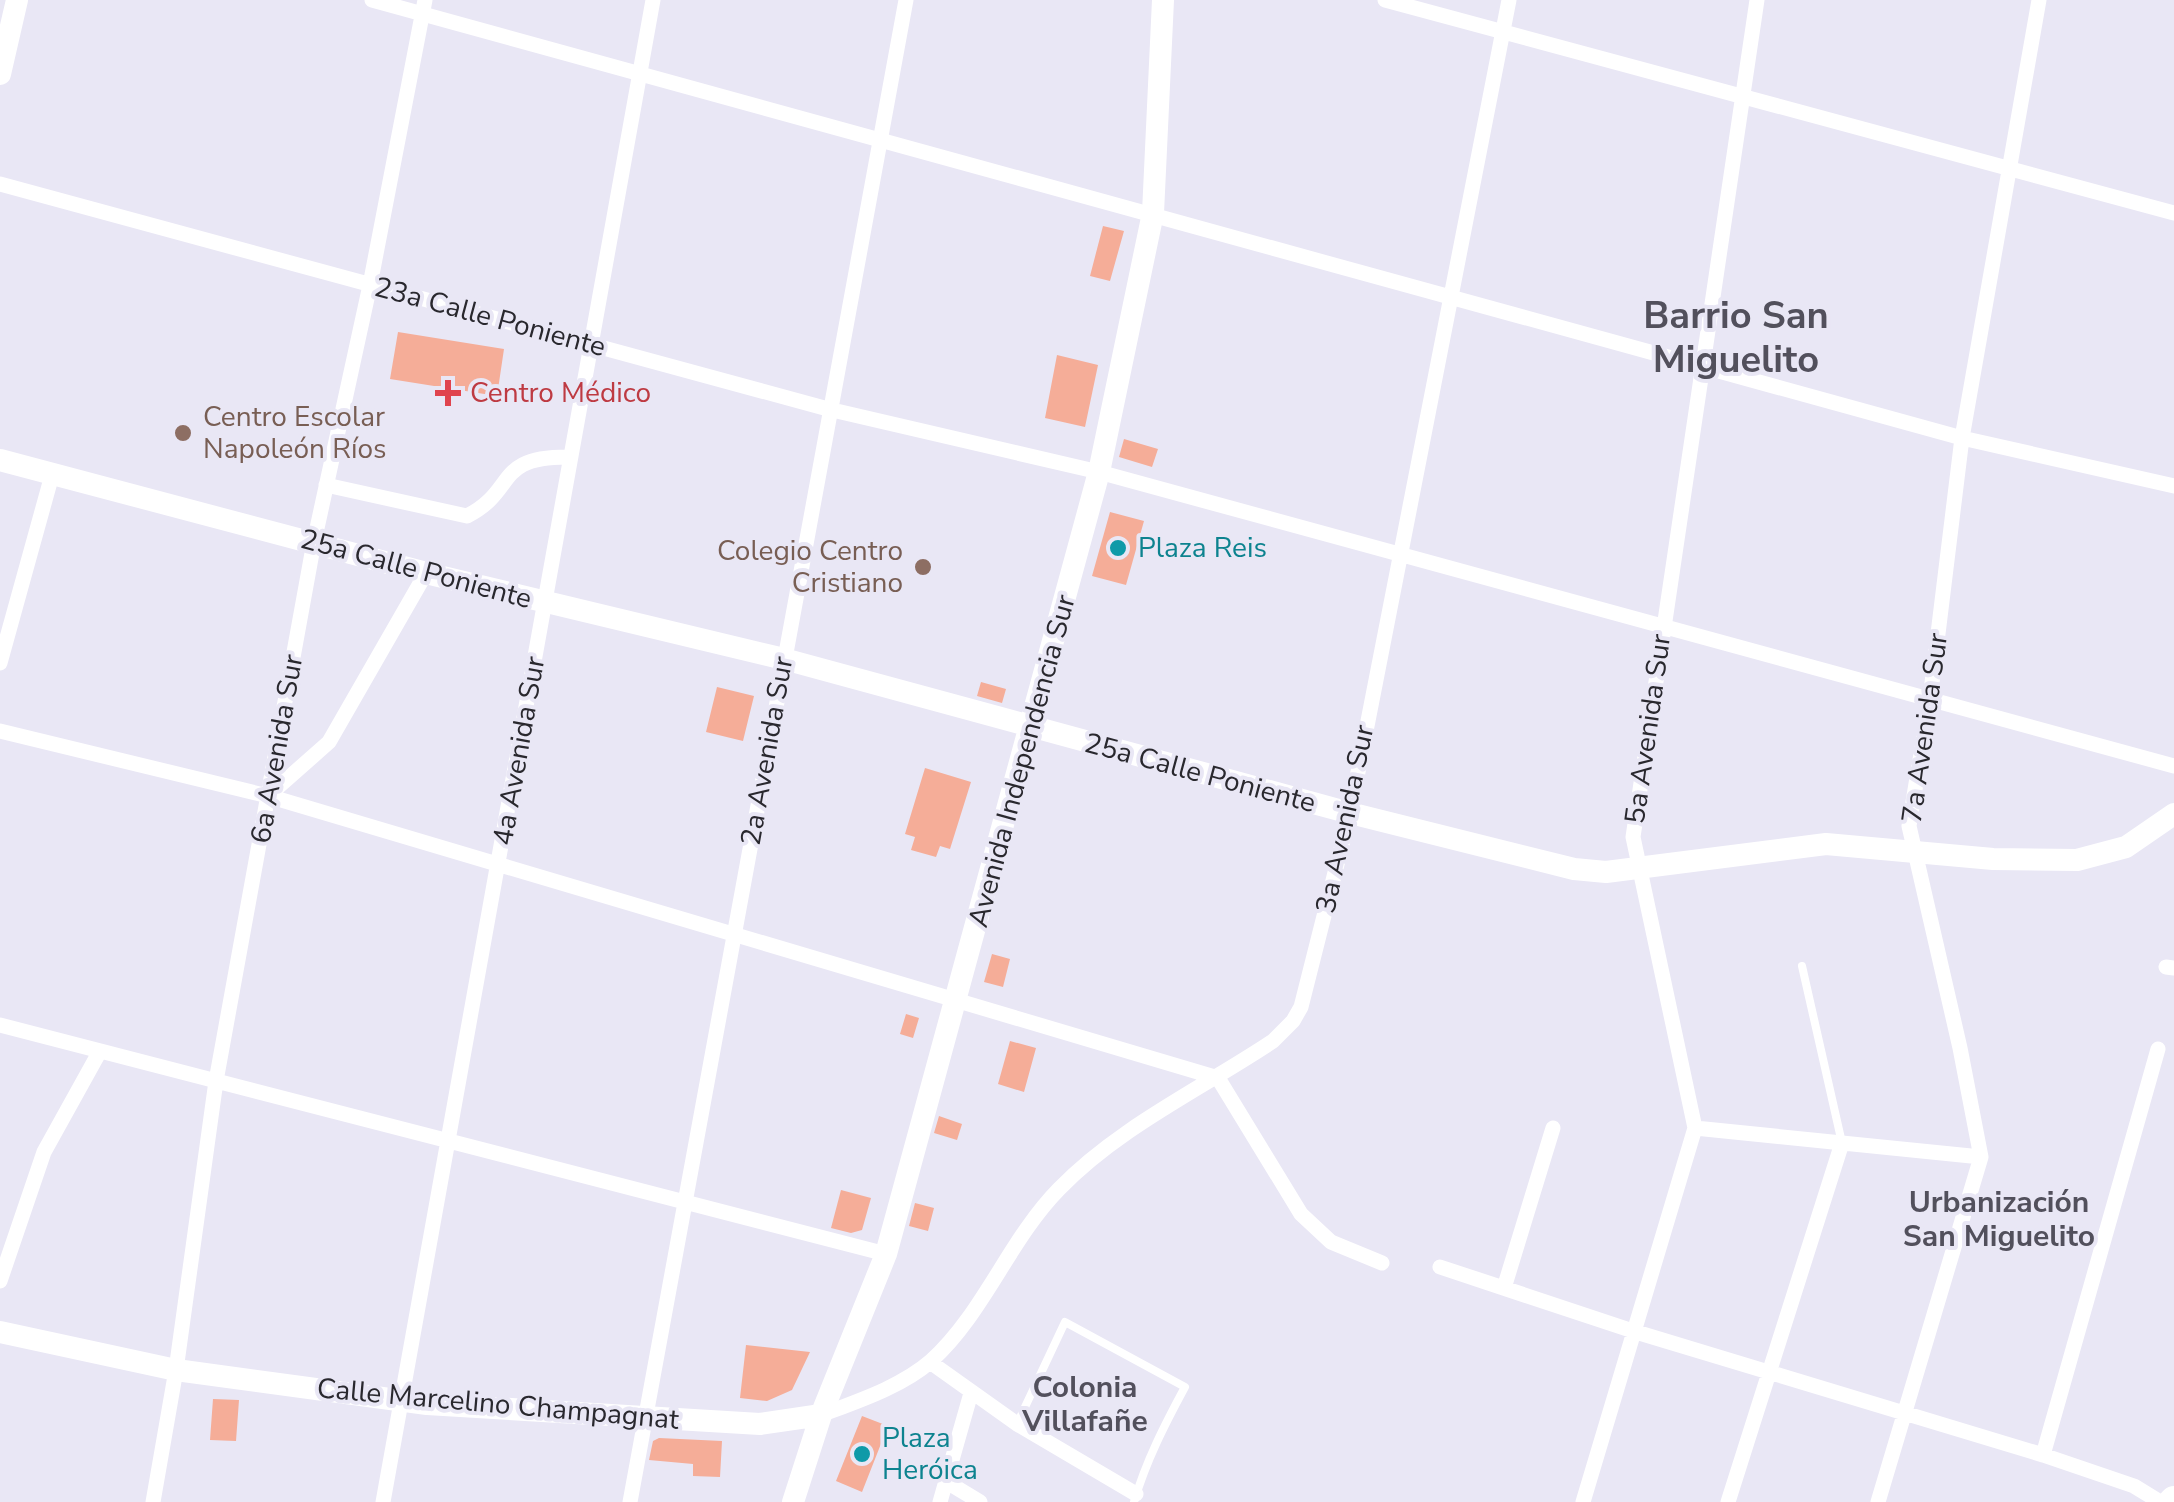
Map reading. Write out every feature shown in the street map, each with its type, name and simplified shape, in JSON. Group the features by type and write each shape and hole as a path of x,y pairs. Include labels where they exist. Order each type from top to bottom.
{"street":[{"path":"0,74 17,0"},
{"path":"372,0 424,7 640,73 1962,438 2174,486"},
{"name":"4a Avenida Sur","path":"383,1502 653,0"},
{"name":"2a Avenida Sur","path":"630,1502 906,0"},
{"name":"Avenida Independencia Sur","path":"793,1502 822,1416 886,1254 1099,472 1154,213 1163,0"},
{"path":"1385,0 2174,213"},
{"name":"3a Avenida Sur","path":"822,1416 875,1394 930,1362 966,1320 1056,1192 1120,1137 1273,1042 1301,1008 1350,813 1509,0"},
{"name":"5a Avenida Sur","path":"1582,1502 1695,1128 1637,868 1634,826 1757,0"},
{"name":"7a Avenida Sur","path":"1878,1502 1982,1158 1910,819 1930,699 1962,438 2039,0"},
{"name":"6a Avenida Sur","path":"153,1502 176,1370 216,1081 314,542 424,7"},
{"name":"23a Calle Poniente","path":"0,184 828,409 1099,472 2174,766"},
{"path":"326,485 468,516 526,461 540,456 570,457"},
{"name":"25a Calle Poniente","path":"0,460 426,573 784,659 1030,728 1574,869 1606,872 1826,844 1993,860 2077,860 2126,847 2171,820"},
{"path":"0,663 52,476"},
{"path":"268,796 329,742 426,573"},
{"path":"0,731 268,796 1218,1078 1301,1214 1332,1242 1382,1263"},
{"path":"0,1025 886,1254"},
{"path":"2043,1455 2158,1049"},
{"path":"0,1280 44,1152 100,1051"},
{"path":"1504,1288 1553,1128"},
{"path":"1695,1128 1982,1158"},
{"path":"1728,1502 1842,1143"},
{"path":"1440,1267 1636,1332 2043,1455 2134,1486 2160,1502"},
{"name":"Calle Marcelino Champagnat","path":"0,1332 176,1370 401,1401 760,1424 822,1416"},
{"path":"930,1362 970,1394 1135,1498"},
{"path":"940,1502 970,1394"},
{"path":"947,1482 980,1502"},
{"path":"2123,1502 2134,1486"}],"lane":[{"path":"1802,966 1842,1143"},
{"path":"1016,1424 1065,1322 1185,1387 1152,1449 1150,1465 1135,1498"}],"building":[{"path":"1103,226 1124,231 1110,281 1090,276"},
{"path":"398,332 504,349 497,396 390,379"},
{"path":"1057,355 1098,365 1085,427 1045,418"},
{"path":"1124,439 1158,449 1152,467 1119,457"},
{"name":"Plaza Reis","path":"1110,512 1144,521 1126,585 1092,576"},
{"path":"981,682 1006,689 1002,703 977,696"},
{"path":"717,687 754,696 743,741 706,732"},
{"path":"925,768 971,782 950,849 940,846 936,857 911,850 915,837 905,834"},
{"path":"992,954 1010,959 1003,987 984,982"},
{"path":"906,1014 919,1018 913,1038 900,1034"},
{"path":"1010,1041 1036,1048 1024,1092 998,1084"},
{"path":"939,1116 962,1124 957,1140 934,1133"},
{"path":"841,1190 871,1198 862,1230 851,1233 831,1228"},
{"path":"915,1203 934,1208 928,1231 909,1226"},
{"path":"746,1345 810,1352 792,1390 767,1401 740,1398"},
{"path":"213,1399 239,1400 236,1441 210,1440"},
{"name":"Plaza Heróica","path":"862,1416 888,1426 862,1492 836,1481"},
{"path":"653,1441 722,1441 720,1477 693,1476 693,1464 649,1460"}],"place":[{"name":"Centro Médico","path":"448,393"},
{"name":"Centro Escolar Napoleón Ríos","path":"183,433"},
{"name":"Plaza Reis","path":"1118,548"},
{"name":"Colegio Centro Cristiano","path":"923,567"},
{"name":"Plaza Heróica","path":"862,1454"}],"district":[{"name":"Barrio San Miguelito","path":"1736,337"},
{"name":"Urbanización San Miguelito","path":"1999,1219"},
{"name":"Colonia Villafañe","path":"1085,1404"}]}
